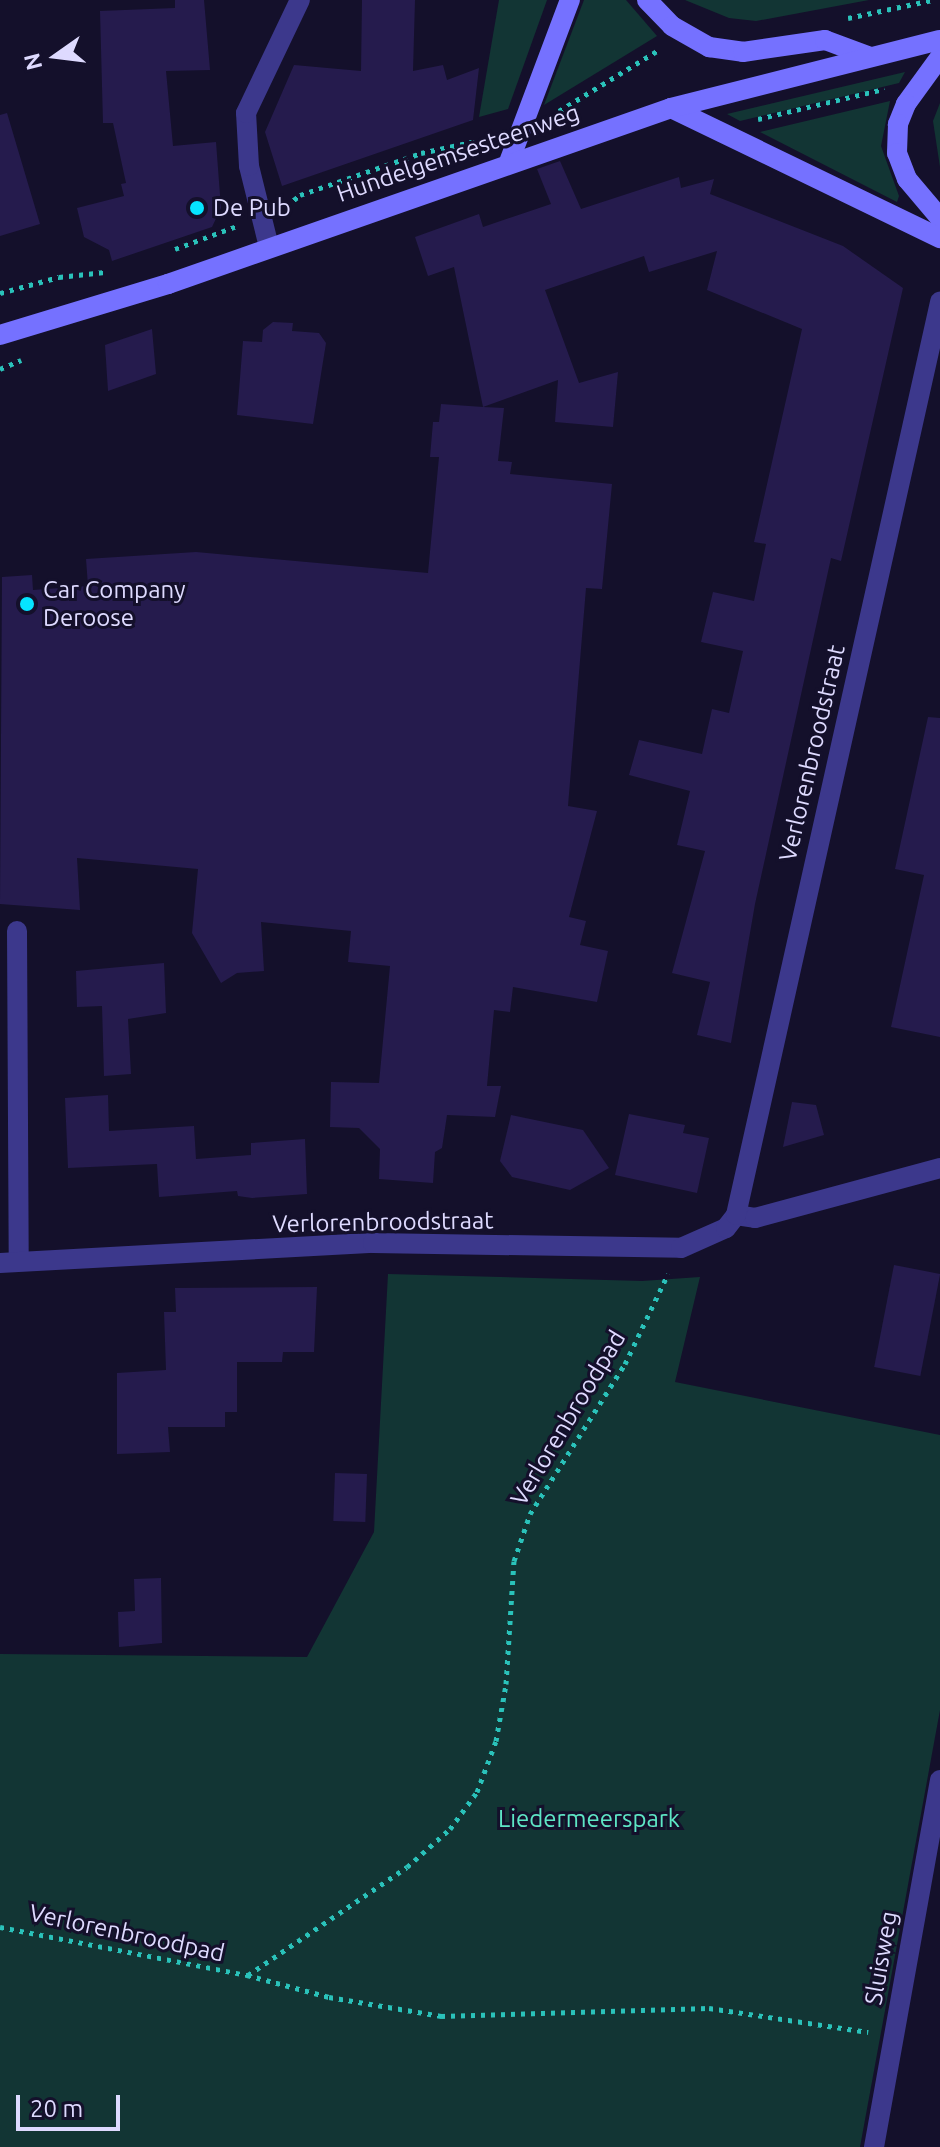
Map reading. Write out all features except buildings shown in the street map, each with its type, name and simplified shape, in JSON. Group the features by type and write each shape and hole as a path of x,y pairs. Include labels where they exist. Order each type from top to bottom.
{"main road":[{"path":"509,162 570,0"},
{"path":"647,0 687,34 709,47 743,52 825,40 868,56"},
{"name":"Hundelgemsesteenweg","path":"0,335 269,247 671,108 940,40"},
{"path":"940,57 906,104 898,124 897,153 907,179 940,218"},
{"path":"671,108 940,238"}],"street":[{"path":"269,247 249,166 246,113 300,0"},
{"name":"Verlorenbroodstraat","path":"17,931 10,1262 373,1243 681,1248 711,1240 736,1215 940,302"},
{"path":"736,1215 755,1218 940,1168"},
{"name":"Sluisweg","path":"874,2147 940,1780"}],"path":[{"path":"547,123 687,34"},
{"path":"169,251 262,217 300,195 451,146 472,142 509,162"},
{"path":"0,293 59,277 116,271"},
{"name":"Verlorenbroodpad","path":"247,1975 407,1867 450,1829 477,1792 496,1741 506,1684 514,1561 530,1514 625,1364 681,1248"},
{"name":"Verlorenbroodpad","path":"0,1927 247,1975 329,1997 441,2016 606,2007 709,2008 893,2036"}],"green space":[{"path":"499,0 547,0 508,109 479,117"},
{"path":"584,0 626,0 657,36 544,105"},
{"path":"685,0 869,0 756,21 729,18"},
{"path":"905,72 899,83 740,121 727,114"},
{"path":"890,101 881,146 899,196 897,202 760,132"},
{"path":"940,103 940,167 933,121"},
{"name":"Liedermeerspark","path":"388,1274 642,1281 700,1277 675,1382 940,1435 940,1710 860,2147 0,2147 0,1654 307,1657 374,1532"}],"place":[{"name":"De Pub","path":"197,208"},
{"name":"Car Company Deroose","path":"27,604"}]}
